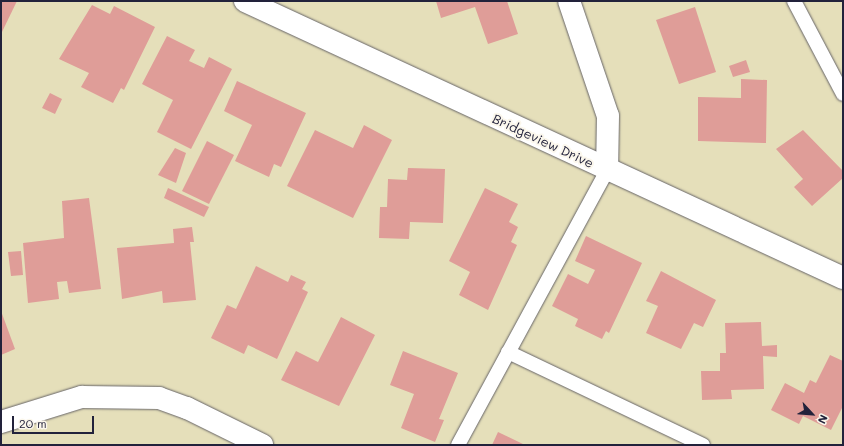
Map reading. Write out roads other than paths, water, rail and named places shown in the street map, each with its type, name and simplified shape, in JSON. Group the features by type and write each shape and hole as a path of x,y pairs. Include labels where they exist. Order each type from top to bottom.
{"street":[{"name":"Bridgeview Drive","path":"245,1 607,171 843,277"},
{"path":"569,1 608,116 607,171"},
{"path":"1,422 82,397 159,398 187,408 262,445"}],"lane":[{"path":"794,1 843,94"},
{"path":"458,445 607,171"},
{"path":"508,352 702,445"}]}
